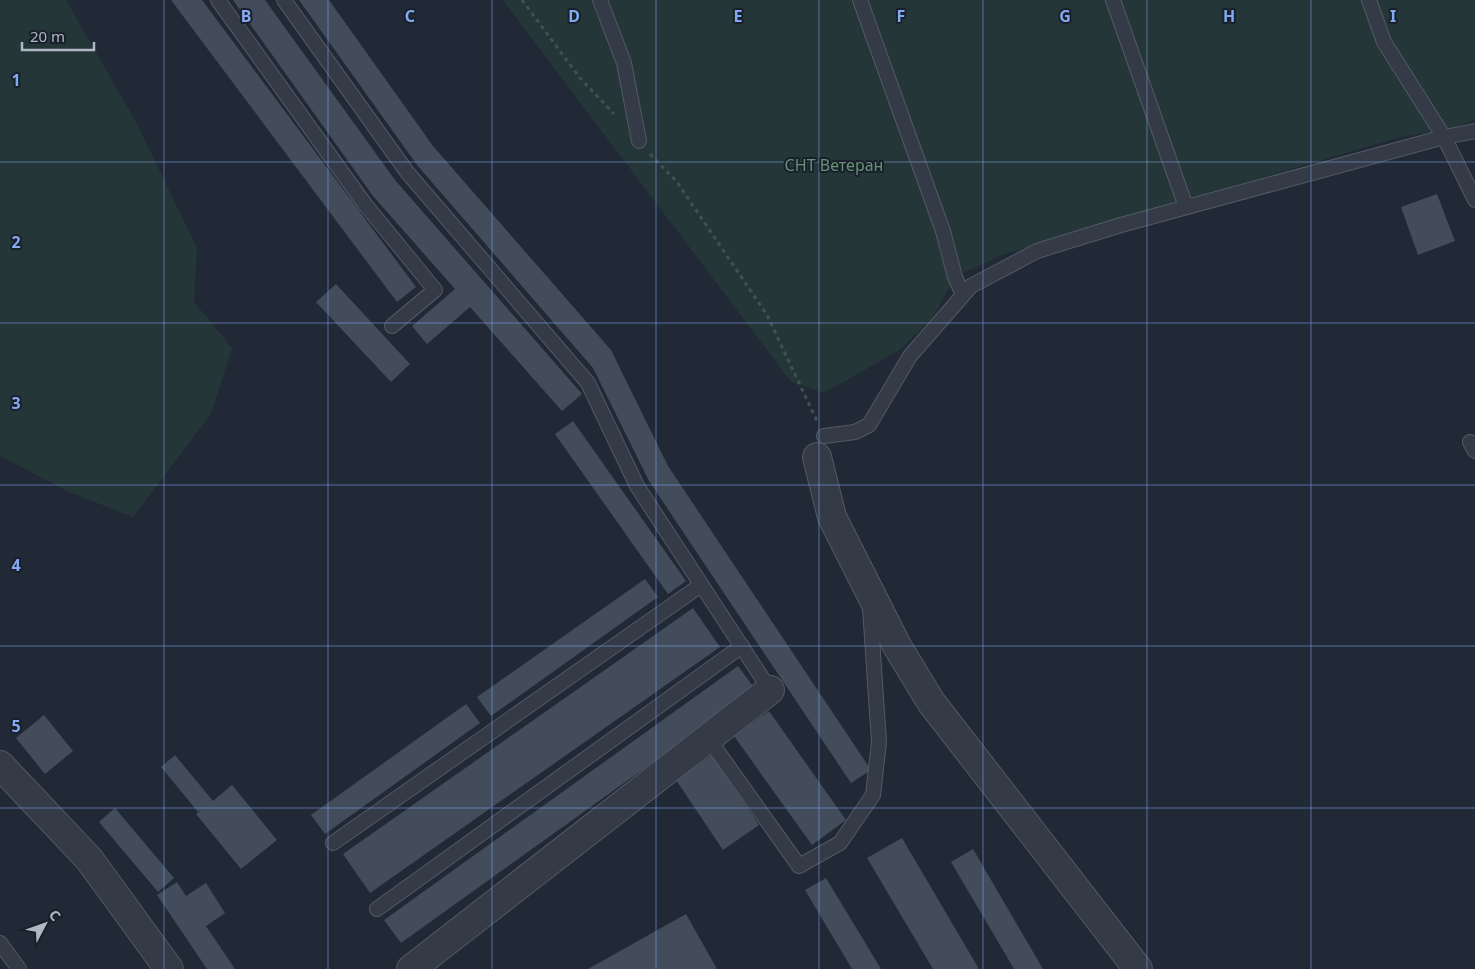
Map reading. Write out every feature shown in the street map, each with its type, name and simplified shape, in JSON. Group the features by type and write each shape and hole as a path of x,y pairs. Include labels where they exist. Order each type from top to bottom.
{"street":[{"path":"821,447 832,517 897,646 931,702 1138,969"},
{"path":"411,969 770,690"},
{"path":"0,765 89,859 169,969"}],"lane":[{"path":"218,0 364,203 435,290 392,326"},
{"path":"284,0 406,172 588,383 637,486 770,690"},
{"path":"600,0 624,63 639,142"},
{"path":"860,0 944,231 955,277 963,295"},
{"path":"1113,0 1186,207"},
{"path":"1369,0 1384,42 1444,137 1475,200"},
{"path":"821,447 869,425 910,356 971,286 1037,250 1186,207 1444,137 1475,131"},
{"path":"333,844 701,585"},
{"path":"708,738 799,866 840,843 873,795 879,742 869,590"},
{"path":"377,909 742,646"},
{"path":"0,943 19,969"}],"path":[{"path":"522,0 580,78 677,182 767,315 821,447"}],"green space":[{"path":"0,0 66,0 136,122 197,248 194,302 232,348 211,414 133,517 69,492 0,456"},
{"name":"СНТ Ветеран","path":"503,0 1475,0 1475,120 1445,130 1400,137 1002,255 955,277 932,319 898,351 824,393 791,382"}],"building":[{"path":"171,0 202,0 416,287 397,302"},
{"path":"233,0 265,0 395,180 582,394 562,411 470,307 427,344 412,326 455,289 373,196"},
{"path":"299,0 329,0 433,146 611,350 668,466 871,770 851,783 649,481 593,368 417,165"},
{"path":"1437,194 1455,241 1418,255 1401,207"},
{"path":"336,284 410,364 391,382 316,302"},
{"path":"573,421 686,581 668,594 555,434"},
{"path":"645,579 658,597 491,716 477,697"},
{"path":"693,608 720,647 370,893 343,854"},
{"path":"738,666 755,689 401,943 384,920"},
{"path":"466,704 480,723 325,834 311,815"},
{"path":"769,711 846,820 812,845 734,736"},
{"path":"44,715 73,751 45,774 16,738"},
{"path":"175,755 213,801 232,785 277,840 241,869 196,814 204,808 198,812 161,767"},
{"path":"712,755 759,825 723,850 676,780"},
{"path":"115,808 174,878 158,892 99,822"},
{"path":"902,838 979,969 933,969 867,858"},
{"path":"973,849 1043,969 1014,969 951,862"},
{"path":"826,878 881,969 852,969 805,890"},
{"path":"177,882 186,896 206,883 225,913 206,926 235,969 207,969 157,895"},
{"path":"686,914 717,969 588,969"}]}
